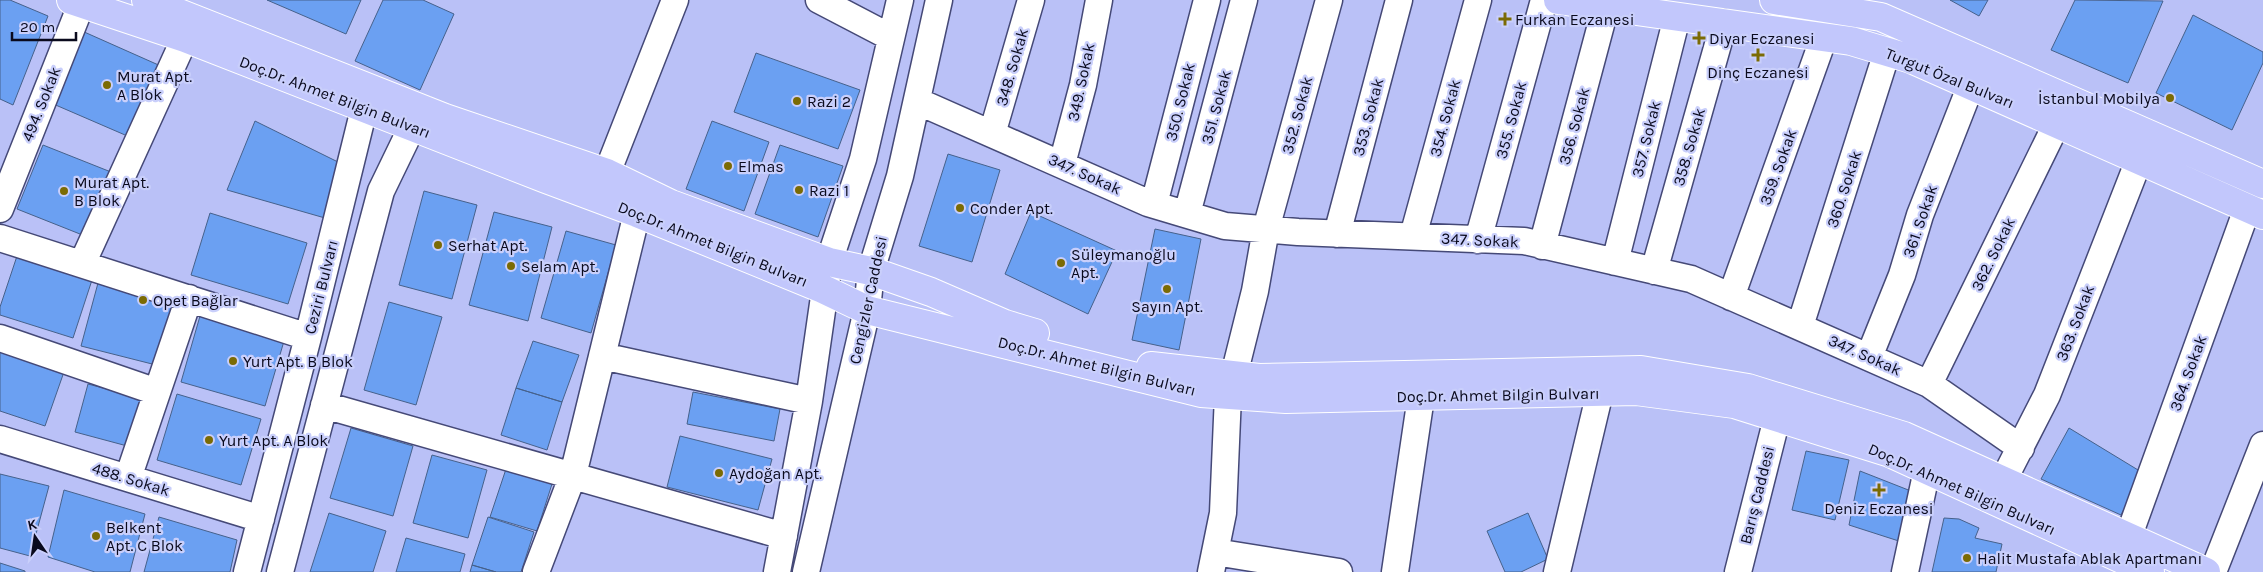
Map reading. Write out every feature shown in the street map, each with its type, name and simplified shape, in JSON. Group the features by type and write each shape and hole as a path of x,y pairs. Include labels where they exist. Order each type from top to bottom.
{"main road":[{"name":"Doç.Dr. Ahmet Bilgin Bulvarı","path":"146,0 370,100"},
{"name":"Turgut Özal Bulvarı","path":"1558,0 1851,41 1912,59 2255,212"},
{"name":"Turgut Özal Bulvarı","path":"1774,0 1821,3 1881,17 2263,184"},
{"name":"Doç.Dr. Ahmet Bilgin Bulvarı","path":"78,1 418,118 637,212 824,288 867,310 1201,393 1259,378 1641,370 1748,388 1904,436 2206,572"},
{"name":"Doç.Dr. Ahmet Bilgin Bulvarı","path":"418,118 607,174 671,204 829,262 871,271 931,292 1005,324 1146,365 1286,399 1636,391 1734,404 1890,453 2145,571"}],"street":[{"path":"607,174 675,0"},
{"path":"819,0 890,38"},
{"path":"777,572 809,401 829,262 863,159 900,0"},
{"name":"Cengizler Caddesi","path":"806,572 867,310 871,271 900,176 939,0"},
{"name":"348. Sokak","path":"992,134 1031,0"},
{"name":"349. Sokak","path":"1062,164 1083,85 1099,0"},
{"name":"350. Sokak","path":"1154,204 1207,0"},
{"name":"351. Sokak","path":"1187,214 1244,0"},
{"name":"352. Sokak","path":"1213,562 1223,513 1231,385 1255,291 1266,230 1329,0"},
{"name":"353. Sokak","path":"1337,234 1400,0"},
{"name":"354. Sokak","path":"1413,236 1478,0"},
{"name":"355. Sokak","path":"1478,240 1544,0"},
{"name":"494. Sokak","path":"0,209 78,1"},
{"name":"356. Sokak","path":"1542,246 1606,6"},
{"name":"357. Sokak","path":"1615,262 1677,16"},
{"name":"358. Sokak","path":"1654,271 1724,23"},
{"name":"359. Sokak","path":"1731,297 1824,37"},
{"path":"82,264 186,38"},
{"name":"360. Sokak","path":"1800,326 1887,52"},
{"name":"361. Sokak","path":"1869,357 1902,275 1920,215 1971,85"},
{"name":"Ceziri Bulvarı","path":"247,572 370,100"},
{"name":"347. Sokak","path":"918,101 1154,204 1225,226 1337,234 1524,242 1691,279 1929,384 2021,448"},
{"name":"Ceziri Bulvarı","path":"280,572 381,191 418,118"},
{"name":"362. Sokak","path":"1929,384 2057,123"},
{"name":"363. Sokak","path":"2003,481 2047,395 2139,160"},
{"path":"536,572 573,475 637,212"},
{"name":"364. Sokak","path":"2128,538 2255,212"},
{"path":"0,238 308,337"},
{"path":"128,478 189,298"},
{"path":"0,338 157,392"},
{"path":"602,356 809,401"},
{"path":"1557,572 1600,392"},
{"path":"1395,572 1421,397"},
{"path":"324,404 784,536"},
{"name":"Barış Caddesi","path":"1738,572 1776,418"},
{"name":"488. Sokak","path":"0,439 261,519"},
{"path":"2213,572 2263,445"},
{"path":"1905,572 1927,470"},
{"path":"1213,562 1339,572"}],"building":[{"path":"0,0 10,0 48,16 13,105 0,99"},
{"path":"267,0 361,0 346,34"},
{"path":"383,0 423,0 454,14 420,90 355,61"},
{"path":"1950,0 1988,0 1979,16"},
{"path":"2075,0 2163,1 2128,83 2051,50"},
{"path":"2193,15 2263,52 2263,63 2232,130 2156,93"},
{"name":"Murat Apt. A Blok","path":"82,31 163,67 132,138 51,103"},
{"name":"Razi 2","path":"756,53 860,90 838,149 734,112"},
{"path":"255,121 338,162 325,218 227,190"},
{"name":"Elmas","path":"712,121 769,142 744,211 686,189"},
{"name":"Murat Apt. B Blok","path":"43,145 111,172 85,236 17,209"},
{"name":"Razi 1","path":"780,145 843,166 818,237 755,214"},
{"name":"Conder Apt.","path":"948,154 1000,170 972,262 919,246"},
{"name":"Serhat Apt.","path":"424,191 477,205 452,299 399,285"},
{"name":"Selam Apt.","path":"494,212 552,227 528,321 469,305"},
{"name":"Süleymanoğlu Apt.","path":"1031,212 1117,251 1088,314 1005,274"},
{"path":"210,213 307,243 288,304 191,275"},
{"name":"Sayın Apt.","path":"1155,229 1201,239 1179,350 1132,340"},
{"path":"566,231 616,245 591,333 541,318"},
{"path":"17,256 92,280 73,338 0,315 0,307"},
{"path":"98,283 177,304 160,366 81,346"},
{"path":"389,302 442,317 416,405 364,390"},
{"name":"Yurt Apt. B Blok","path":"200,316 284,341 265,406 181,382"},
{"path":"533,341 579,355 562,402 516,388"},
{"path":"0,347 65,369 45,426 0,411"},
{"path":"88,384 144,399 131,447 75,432"},
{"path":"516,388 562,402 547,450 501,435"},
{"path":"693,392 780,409 774,441 687,424"},
{"name":"Yurt Apt. A Blok","path":"177,394 261,419 241,485 157,460"},
{"path":"351,428 413,446 393,516 330,498"},
{"path":"2069,428 2143,473 2121,515 2041,479"},
{"name":"Aydoğan Apt.","path":"680,436 772,459 758,510 667,487"},
{"path":"1806,451 1849,460 1835,520 1792,510"},
{"path":"432,455 487,470 468,538 413,523"},
{"path":"506,469 552,484 537,531 490,517"},
{"path":"1860,471 1916,493 1905,543 1849,525"},
{"path":"0,474 49,486 30,556 0,548"},
{"name":"Belkent Apt. C Blok","path":"64,490 145,514 130,572 95,572 48,557"},
{"path":"329,513 386,531 373,572 310,572"},
{"path":"1528,513 1548,559 1521,572 1505,572 1487,531"},
{"path":"159,517 237,540 230,572 144,572"},
{"path":"488,517 534,532 521,572 496,572 472,565"},
{"name":"Halit Mustafa Ablak Apartmanı","path":"1944,518 1959,519 1979,528 1975,538 2002,544 1996,572 1932,572"},
{"path":"406,538 465,554 460,572 396,572"},
{"path":"0,563 25,571 25,572 0,572"},
{"path":"472,565 496,572 470,572"}],"place":[{"name":"Furkan Eczanesi","path":"1505,19"},
{"name":"Diyar Eczanesi","path":"1699,38"},
{"name":"Dinç Eczanesi","path":"1758,55"},
{"name":"Murat Apt. A Blok","path":"107,85"},
{"name":"İstanbul Mobilya","path":"2170,98"},
{"name":"Razi 2","path":"797,101"},
{"name":"Elmas","path":"728,166"},
{"name":"Razi 1","path":"799,190"},
{"name":"Murat Apt. B Blok","path":"64,191"},
{"name":"Conder Apt.","path":"960,208"},
{"name":"Serhat Apt.","path":"438,245"},
{"name":"Süleymanoğlu Apt.","path":"1061,263"},
{"name":"Selam Apt.","path":"511,266"},
{"name":"Sayın Apt.","path":"1167,289"},
{"name":"Opet Bağlar","path":"143,300"},
{"name":"Yurt Apt. B Blok","path":"233,361"},
{"name":"Yurt Apt. A Blok","path":"209,440"},
{"name":"Aydoğan Apt.","path":"719,473"},
{"name":"Deniz Eczanesi","path":"1879,490"},
{"name":"Belkent Apt. C Blok","path":"96,536"},
{"name":"Halit Mustafa Ablak Apartmanı","path":"1967,558"}]}
